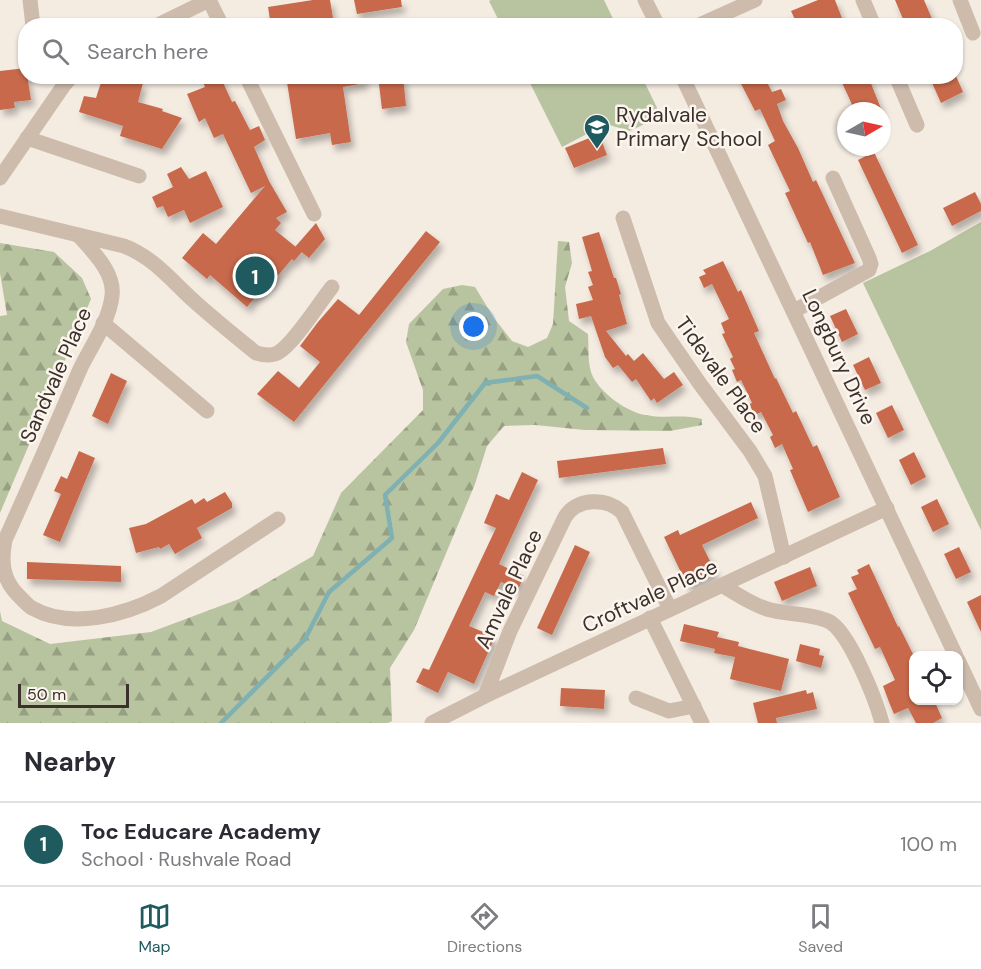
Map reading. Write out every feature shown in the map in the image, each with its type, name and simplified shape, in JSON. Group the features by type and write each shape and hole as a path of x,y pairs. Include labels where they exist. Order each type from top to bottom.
{"street":[{"path":"30,0 32,18"},
{"path":"172,18 209,0 218,18"},
{"path":"645,0 654,18"},
{"path":"715,18 755,0"},
{"path":"863,0 871,18"},
{"path":"960,0 973,33"},
{"path":"0,178 6,159 27,138 61,84"},
{"path":"250,84 314,214"},
{"name":"Longbury Drive","path":"686,84 954,651"},
{"path":"899,84 917,125"},
{"path":"27,138 139,176"},
{"path":"794,311 869,270 871,264 833,178"},
{"path":"0,216 138,251 152,260 195,302 256,353 264,355 279,352 294,337 332,287"},
{"name":"Tidevale Place","path":"623,218 658,323 750,451 765,476 784,556"},
{"name":"Sandvale Place","path":"80,237 100,260 109,278 112,294 103,323 5,540 2,554 3,573 13,590 31,608 52,615 87,618 124,612 161,596 278,519"},
{"path":"103,323 207,411"},
{"name":"Amvale Place","path":"485,696 510,631 564,517 578,505 598,501 609,502 622,512 670,609"},
{"name":"Croftvale Place","path":"434,722 887,508"},
{"path":"723,585 746,600 767,609 818,618 831,623 848,643 866,679 882,723"},
{"path":"650,618 702,723"},
{"path":"963,671 981,709"},
{"path":"636,698 669,711 694,706"}],"green space":[{"path":"604,0 613,18 498,18 489,1"},
{"path":"530,84 645,84 661,116 630,131 606,124 562,147"},
{"path":"981,222 981,530 863,283 930,251"},
{"path":"558,241 569,242 572,263 565,287 569,321 588,334 590,367 597,383 615,401 630,410 652,416 702,419 702,425 670,431 585,430 535,425 504,426 487,446 475,484 414,630 390,668 392,721 388,723 0,723 0,611 2,621 50,644 151,632 239,599 313,556 341,493 423,410 423,390 406,342 409,324 443,289 462,285 475,287 494,318 512,341 528,347 547,338 553,324"},
{"path":"0,243 54,252 82,278 91,299 0,513 0,316 7,315 0,273"}],"building":[{"path":"313,0 330,0 333,18 270,18 268,7"},
{"path":"354,0 401,0 402,7 357,14"},
{"path":"818,0 835,0 842,18 794,18 791,11"},
{"path":"895,0 924,0 932,18 903,18"},
{"path":"18,69 18,84 28,84 31,100 14,102 15,108 0,110 0,71"},
{"path":"100,84 143,84 138,102 163,109 162,111 182,118 162,149 120,136 123,126 79,112 84,96 96,98"},
{"path":"204,84 224,84 250,130 259,126 265,140 254,147 269,181 287,212 276,218 281,223 275,230 302,252 294,261 292,259 270,285 268,282 247,307 210,275 207,279 182,258 203,233 216,244 265,186 251,193 223,134 214,138 205,118 199,122 187,94 205,87"},
{"path":"287,84 360,84 343,87 351,142 332,145 330,133 296,139"},
{"path":"379,84 404,84 406,106 382,109"},
{"path":"741,84 768,84 772,92 781,89 786,100 777,104 783,121 813,182 816,180 855,263 823,275 810,242 808,243 785,193 790,191 768,145 775,141 760,109 755,111"},
{"path":"843,84 871,84 878,102 851,102"},
{"path":"933,84 960,84 963,92 941,103"},
{"path":"599,134 607,155 574,168 565,148"},
{"path":"866,156 876,156 918,245 902,253 858,160"},
{"path":"181,167 189,179 206,171 223,207 190,223 184,210 168,217 163,206 157,208 152,197 173,187 167,174"},
{"path":"975,192 981,204 981,211 952,226 943,208"},
{"path":"316,223 325,239 309,258 295,247"},
{"path":"426,231 440,242 294,422 257,394 278,371 299,388 320,362 300,346 318,322 338,299 359,315"},
{"path":"599,232 621,294 619,295 627,324 606,331 626,356 628,354 634,361 643,353 664,379 674,372 683,385 657,403 654,398 651,401 636,379 632,382 618,365 613,368 605,357 591,316 579,319 576,304 593,300 588,287 593,285 588,272 592,271 582,237"},
{"path":"723,261 738,292 741,290 759,331 754,333 775,379 793,413 796,411 813,447 817,445 840,497 808,512 790,470 793,469 782,444 775,448 770,437 773,435 761,412 755,415 741,380 737,382 732,370 735,369 730,359 733,357 722,334 725,333 721,323 729,319 712,284 704,288 699,277 706,274 703,270"},
{"path":"846,309 858,334 842,342 830,316"},
{"path":"869,357 881,383 865,390 853,365"},
{"path":"111,373 127,381 108,424 92,416"},
{"path":"892,405 904,430 888,438 876,413"},
{"path":"663,448 666,464 559,478 557,461"},
{"path":"79,451 95,458 60,542 43,535 61,494 54,491 61,476 67,479"},
{"path":"914,452 926,477 911,485 899,460"},
{"path":"522,472 538,480 499,564 524,576 518,590 501,582 494,596 485,592 469,626 495,637 474,684 448,672 438,693 416,682 423,668 429,670 496,528 484,523 496,494 509,500"},
{"path":"225,492 232,503 232,508 197,528 202,538 175,554 169,544 160,549 159,547 136,553 129,528 146,524 192,499 195,504 204,498 207,502"},
{"path":"937,499 949,524 933,532 921,507"},
{"path":"751,502 758,518 702,545 716,573 688,587 664,537 678,530 680,535"},
{"path":"575,545 590,552 552,635 537,628"},
{"path":"959,547 971,572 956,579 944,554"},
{"path":"27,562 121,566 121,582 27,579"},
{"path":"869,564 912,651 909,651 909,705 936,705 942,718 933,723 916,723 908,708 894,714 883,686 895,680 880,647 875,649 848,593 857,589 851,577 859,574 857,570"},
{"path":"810,567 817,586 782,601 774,582"},
{"path":"981,595 981,632 967,602"},
{"path":"684,624 719,632 717,637 739,642 738,646 789,659 781,691 730,679 735,657 714,653 715,649 680,641"},
{"path":"800,644 820,649 819,655 824,656 821,668 796,661"},
{"path":"561,688 605,690 604,709 560,706"},
{"path":"806,690 807,694 813,692 817,709 776,718 777,723 758,723 753,703"}],"waterway":[{"path":"221,723 305,639 329,592 392,538 385,495 438,443 485,383 537,376 587,408"}],"place":[{"name":"Rydalvale Primary School","path":"597,150"},
{"name":"Toc Educare Academy","path":"255,276"}]}
